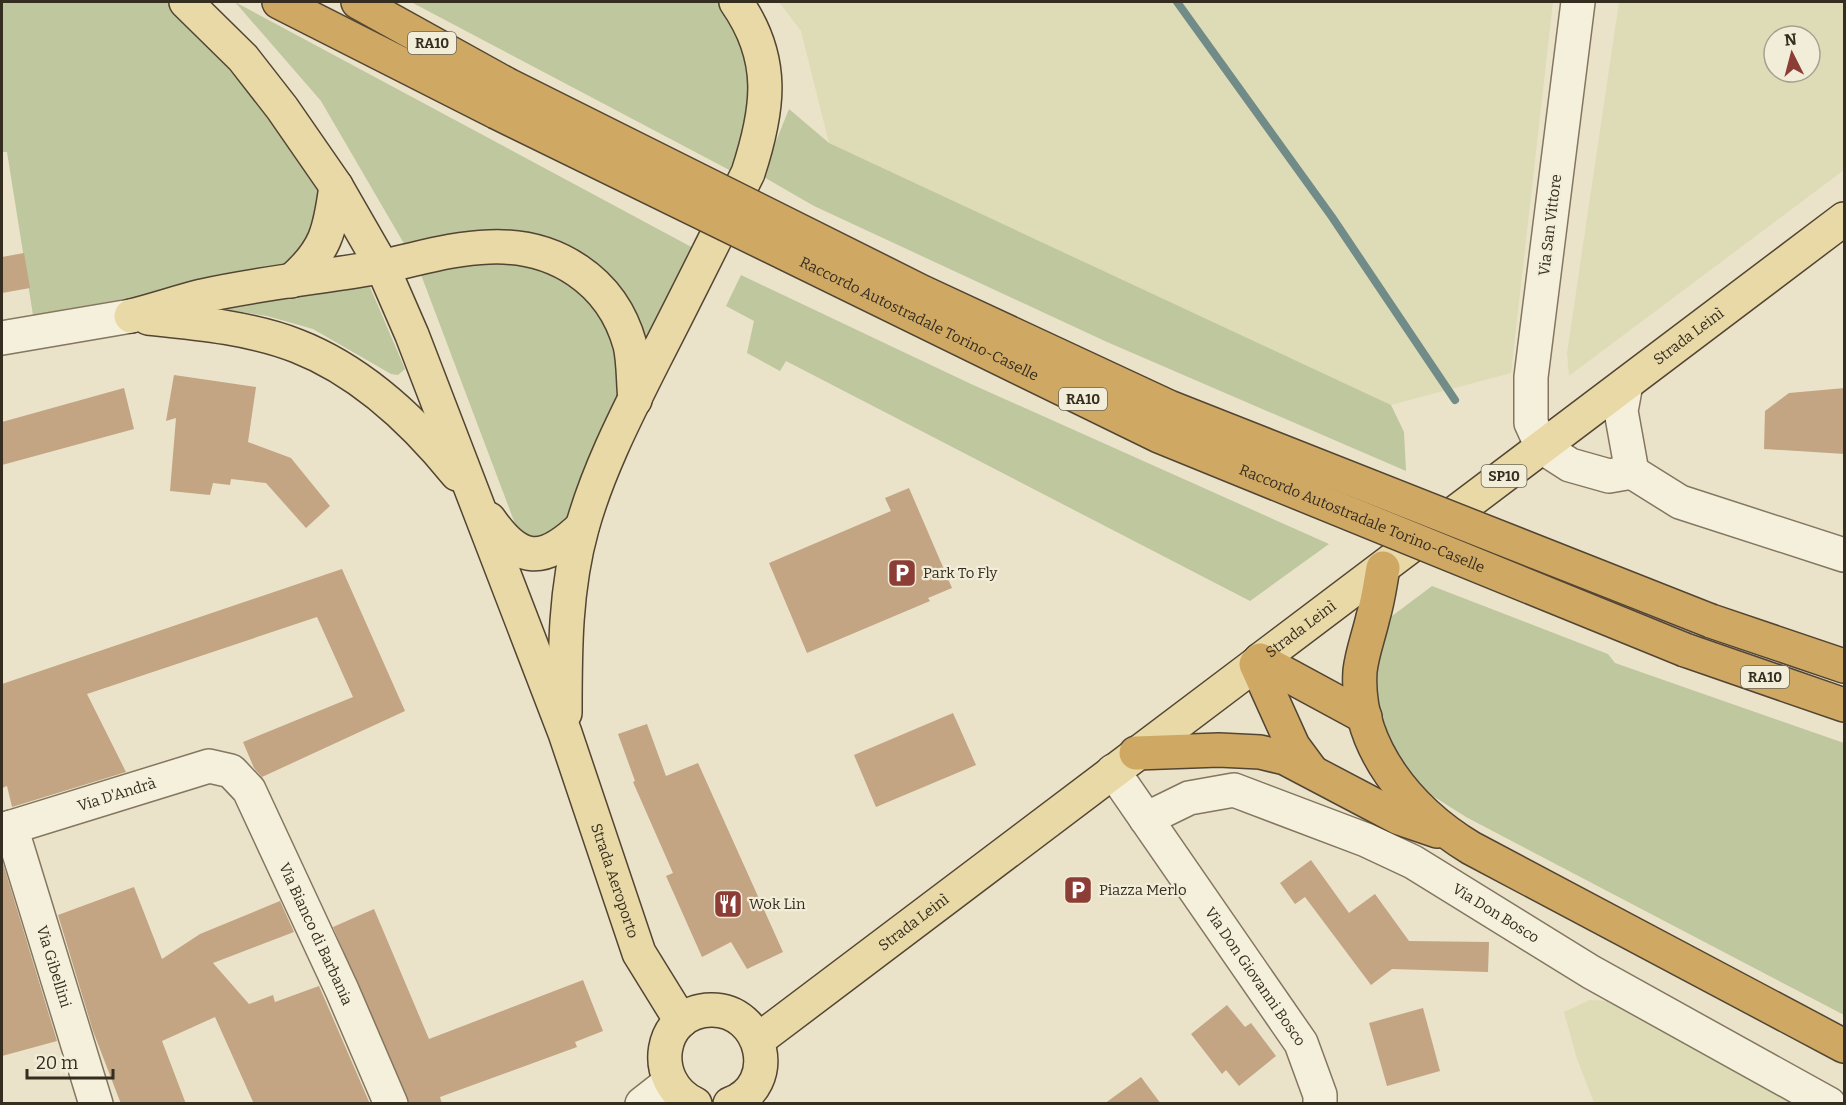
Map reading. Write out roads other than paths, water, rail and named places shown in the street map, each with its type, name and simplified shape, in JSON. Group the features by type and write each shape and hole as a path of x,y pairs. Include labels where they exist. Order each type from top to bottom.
{"highway":[{"name":"Raccordo Autostradale Torino-Caselle","path":"279,2 501,98 1169,407 1711,621 1845,666"},
{"name":"Raccordo Autostradale Torino-Caselle","path":"358,2 501,98 1160,436 1685,650 1845,705"},
{"path":"1383,568 1360,670 1365,717 1374,745 1395,781 1415,804 1450,835"},
{"path":"1258,662 1365,717"},
{"path":"1258,662 1293,747 1310,769"},
{"path":"1125,762 1219,750 1260,752 1285,758 1310,769 1399,818 1450,835 1845,1046"}],"main road":[{"name":"Strada Aeroporto","path":"186,2 243,58 282,108 336,186 382,266 412,335 565,734 639,952 681,1021"},
{"path":"565,734 565,626 572,574 582,527 599,480 635,400 748,173 761,134 765,106 764,67 759,45 736,2"},
{"path":"291,281 318,255 332,215 336,186"},
{"name":"Strada Leinì","path":"758,1040 1845,219"},
{"path":"131,316 201,296 488,247 519,247 548,253 572,265 596,284 617,310 630,346 635,400"},
{"path":"131,316 193,322 248,333 297,346 345,370 402,414 442,455 512,547 529,554 543,554 562,546 582,527"},
{"path":"695,1104 680,1094 670,1082 664,1067 665,1050 670,1034 681,1021 694,1013 709,1010 725,1011 739,1016 758,1040 762,1054 756,1081 747,1093 730,1104"}],"street":[{"name":"Via San Vittore","path":"1542,447 1531,423 1531,377 1578,2"},
{"path":"2,338 131,316"},
{"path":"1626,384 1621,411 1632,472"},
{"path":"1542,447 1570,465 1609,476 1632,472 1680,502 1845,555"},
{"name":"Via Don Giovanni Bosco","path":"1125,762 1146,819 1301,1043 1320,1095 1320,1104"},
{"name":"Via D'Andrà","path":"6,829 209,766 231,771"},
{"name":"Via Bianco di Barbania","path":"231,771 249,790 342,990 391,1104"},
{"name":"Via Don Bosco","path":"1146,819 1189,798 1234,790 1366,840 1413,862 1591,972 1829,1104"},
{"name":"Via Gibellini","path":"6,829 96,1104"},
{"path":"642,1104 670,1082"}],"waterway":[{"path":"1177,2 1332,217 1455,400"}],"place":[{"name":"Park To Fly","path":"902,573"},
{"name":"Piazza Merlo","path":"1078,890"},
{"name":"Wok Lin","path":"728,904"}]}
